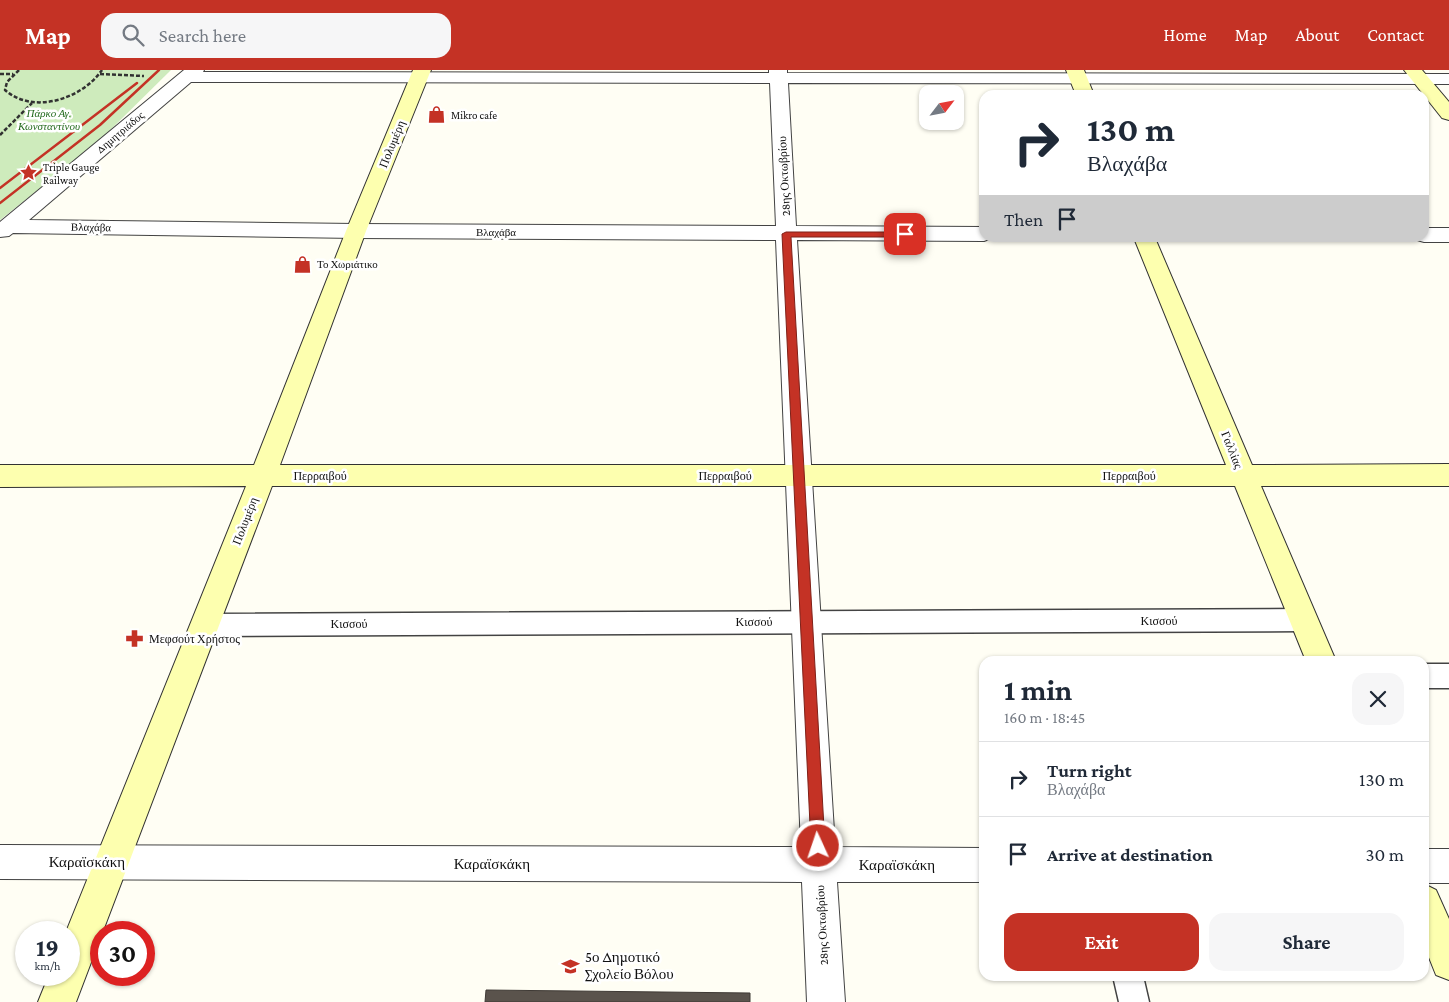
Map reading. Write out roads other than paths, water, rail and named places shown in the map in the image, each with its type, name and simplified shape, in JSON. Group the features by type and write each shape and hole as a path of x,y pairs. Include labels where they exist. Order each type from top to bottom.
{"street":[{"path":"191,73 1417,75 1449,79"},
{"name":"Δημητριάδος","path":"4,230 191,73"},
{"name":"Πολυμέρη","path":"80,943 263,476 356,231 420,74"},
{"name":"28ης Οκτωβρίου","path":"778,74 826,1002"},
{"path":"1076,74 1083,90"},
{"path":"1417,75 1449,114"},
{"name":"Βλαχάβα","path":"4,230 979,234"},
{"path":"1429,235 1449,235"},
{"name":"Γαλλίας","path":"1147,242 1242,476 1319,656"},
{"name":"Περραιβού","path":"0,476 1449,475"},
{"name":"Καραϊσκάκη","path":"0,862 979,865"},
{"path":"1429,866 1449,866"},
{"path":"1429,914 1449,962"},
{"name":"Πολυμέρη","path":"57,1002 63,986"}],"lane":[{"name":"Κισσού","path":"205,625 1303,620"},
{"path":"1429,676 1449,676"},
{"path":"1129,981 1134,1002"}],"railway":[{"path":"0,203 100,125 159,70"},
{"path":"0,188 137,83"}],"place":[{"name":"Mikro cafe","path":"437,115"},
{"name":"Triple Gauge Railway","path":"29,173"},
{"name":"Το Χωριάτικο","path":"303,264"},
{"name":"Μεφσούτ Χρήστος","path":"135,639"},
{"name":"5ο Δημοτικό Σχολείο Βόλου","path":"571,966"}],"park label":[{"name":"Πάρκο Αγ. Κωνσταντίνου","path":"49,119"}]}
